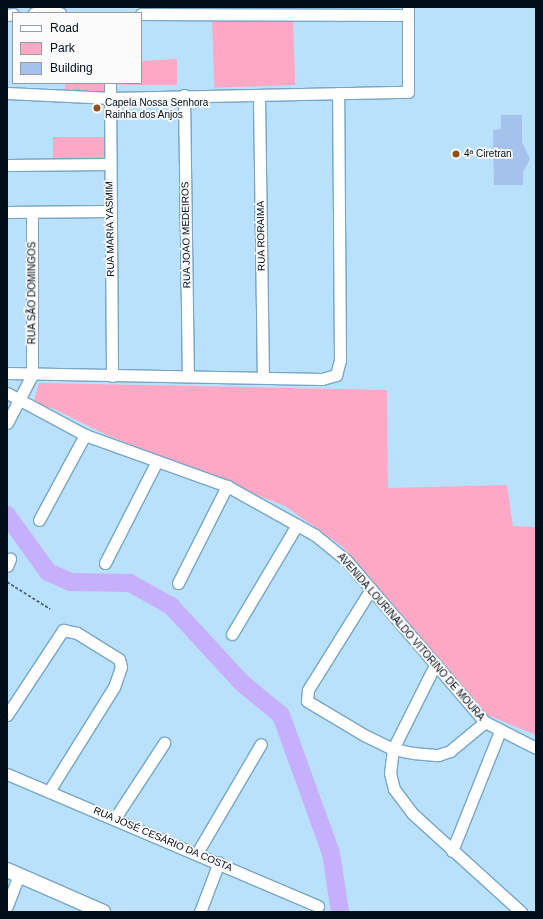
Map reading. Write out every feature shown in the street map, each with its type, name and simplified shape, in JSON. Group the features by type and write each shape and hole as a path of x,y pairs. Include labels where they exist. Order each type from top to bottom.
{"street":[{"path":"7,93 111,98 184,95 259,96 408,92 407,11 171,11 142,14"},
{"name":"RUA MARIA YASMIM","path":"110,84 109,164 112,376"},
{"path":"7,373 32,375 112,376 263,376 322,379 336,375 338,367 338,93"},
{"name":"RUA JOAO MEDEIROS","path":"184,95 188,376"},
{"name":"RUA RORAIMA","path":"259,96 263,376"},
{"path":"7,165 109,164"},
{"path":"7,212 110,210"},
{"name":"RUA SÃO DOMINGOS","path":"32,212 32,375"},
{"path":"7,423 21,400 32,375"},
{"name":"AVENIDA LOURINALDO VITORINO DE MOURA","path":"7,393 85,435 227,486 297,525 329,545 371,589 434,667 485,722 500,731 536,748"},
{"path":"39,520 85,435"},
{"path":"105,563 157,461"},
{"path":"178,583 227,486"},
{"path":"232,634 297,525"},
{"path":"371,589 305,698 393,749 438,755 450,752 485,722"},
{"path":"7,715 63,630 77,633 114,654 121,667 114,687 49,792"},
{"path":"434,667 393,749 390,773 394,789 413,814 516,910"},
{"path":"452,850 500,731"},
{"path":"115,818 164,743"},
{"path":"197,853 261,744"},
{"name":"RUA JOSÉ CESÁRIO DA COSTA","path":"7,774 219,862 318,906"},
{"path":"200,912 219,862"},
{"path":"7,906 13,873 80,908 103,912"}],"path":[{"path":"7,582 50,609"}],"green space":[{"path":"293,19 295,85 214,88 212,22"},
{"path":"177,59 177,85 116,85 142,84 142,61"},
{"path":"65,84 106,84 106,93 65,90"},
{"path":"53,137 106,137 106,160 53,160"},
{"path":"39,383 387,390 388,488 507,485 513,526 536,527 536,735 483,713 343,547 285,506 107,435 52,408 33,404"}],"building":[{"name":"4ª Ciretran","path":"501,115 522,115 522,142 530,159 523,172 523,185 494,185 493,130 501,129"}],"waterway":[{"path":"7,515 48,572 70,582 130,583 171,606 242,683 281,715 331,853 340,912"}],"place":[{"name":"Capela Nossa Senhora Rainha dos Anjos","path":"97,108"},
{"name":"4ª Ciretran","path":"456,154"}]}
